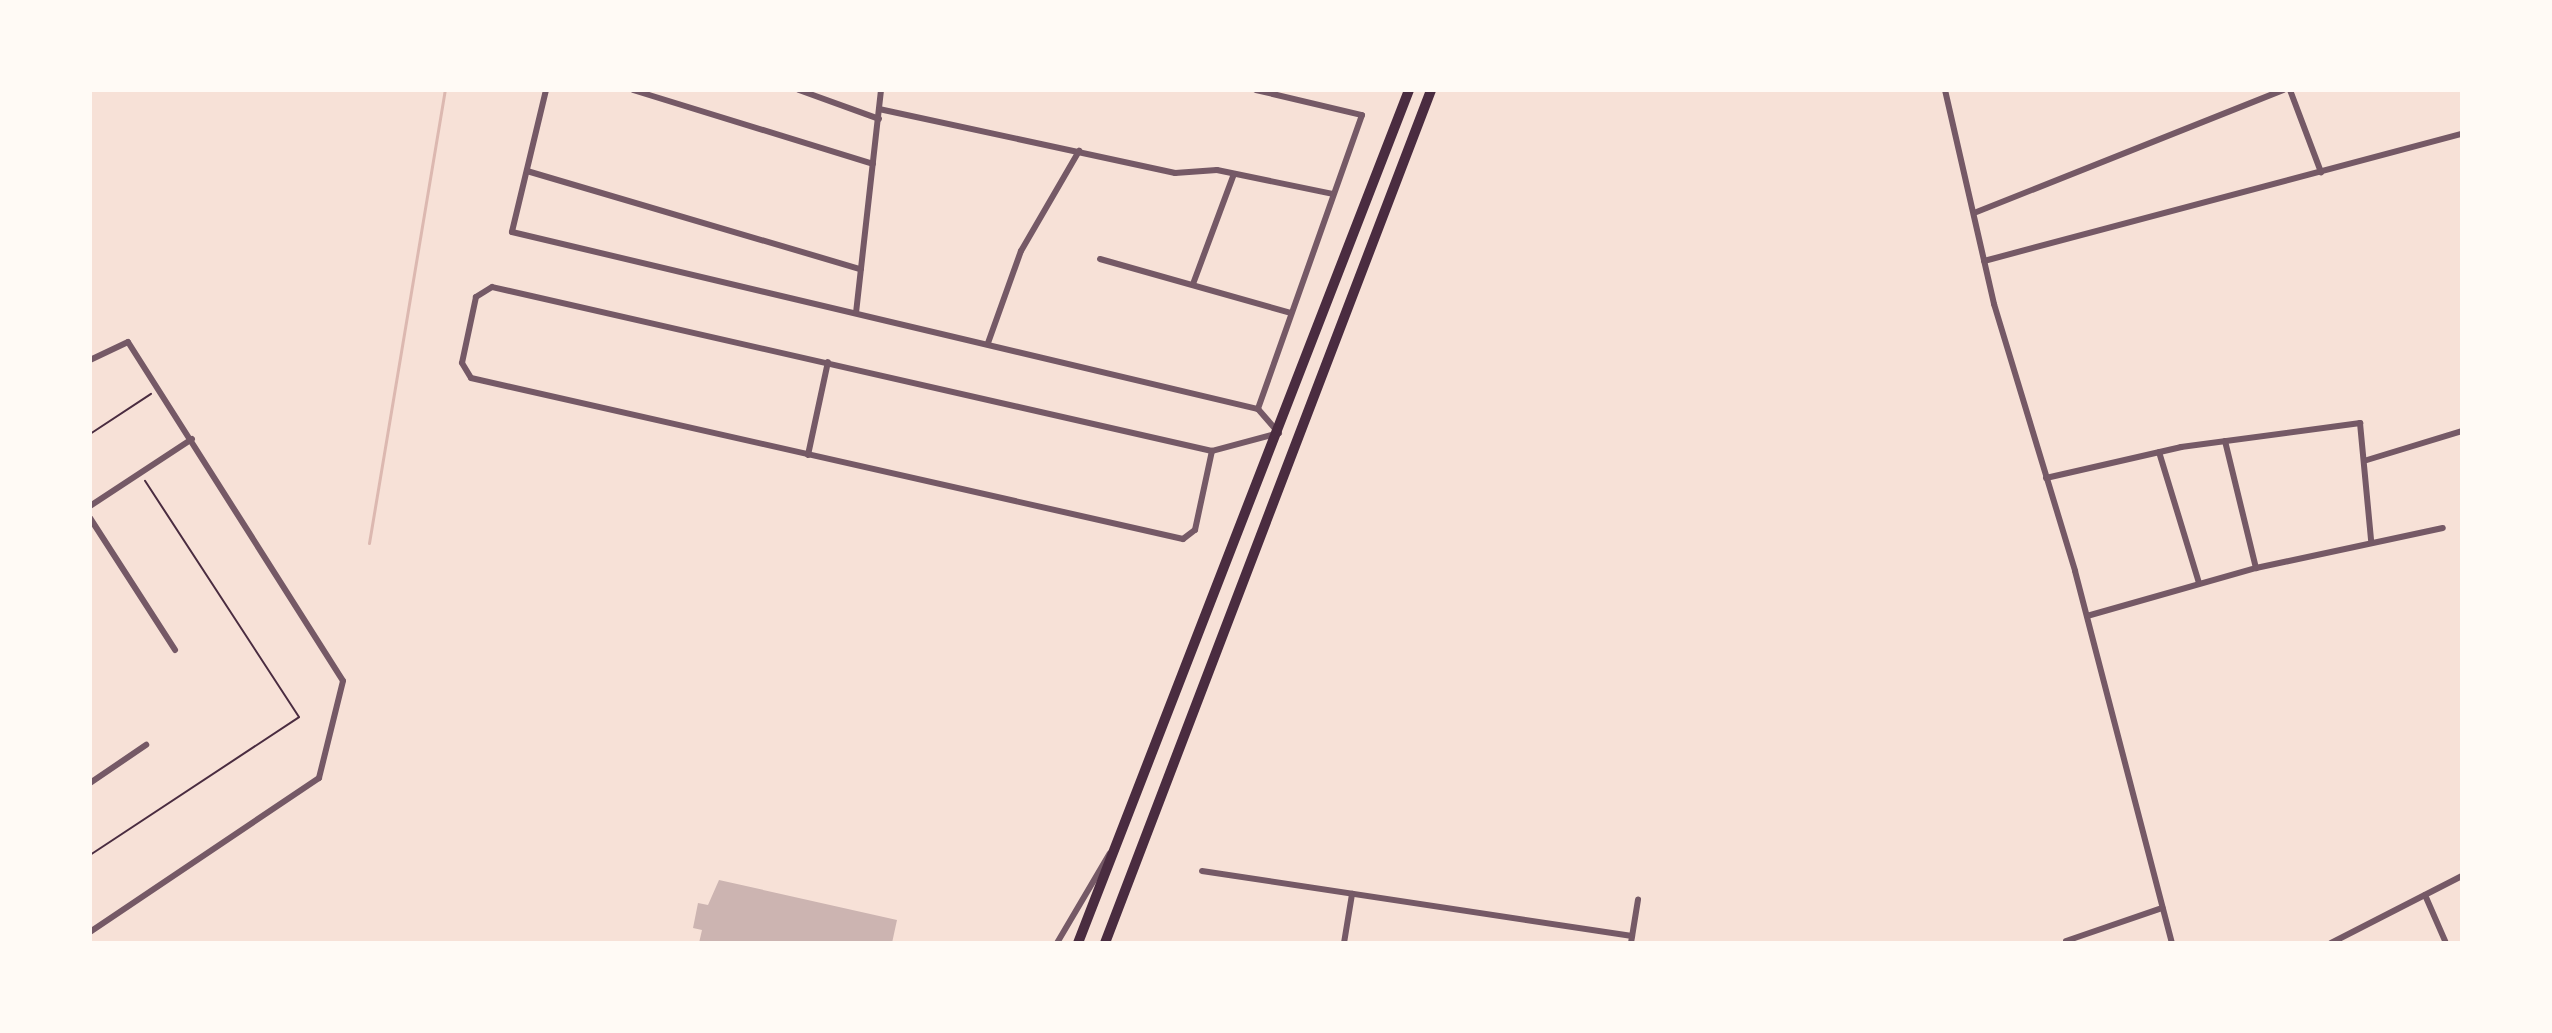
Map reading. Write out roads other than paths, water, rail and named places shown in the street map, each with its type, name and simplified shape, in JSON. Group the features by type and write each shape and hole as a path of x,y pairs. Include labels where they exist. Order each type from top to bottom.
{"main road":[{"path":"1078,943 1279,433 1409,90"},
{"path":"1105,943 1431,90"},
{"path":"1279,433 1296,440"}],"street":[{"path":"546,90 512,232 1258,409 1279,433 1212,451 492,287 478,293 473,310 461,368 471,378 1186,539 1212,451"},
{"path":"633,90 873,164"},
{"path":"799,90 879,119"},
{"path":"856,313 881,90"},
{"path":"1256,90 1362,115 1258,409"},
{"path":"1945,90 1984,261 2087,616 2172,943"},
{"path":"1974,213 2283,90"},
{"path":"2290,90 2321,172"},
{"path":"879,109 1175,173 1234,174 1333,194"},
{"path":"1984,261 2462,134"},
{"path":"988,343 1009,278 1079,151"},
{"path":"527,171 861,269"},
{"path":"1193,284 1234,174"},
{"path":"1100,259 1291,313"},
{"path":"90,360 126,341 337,662 343,681 335,724 315,782 90,932"},
{"path":"808,455 828,362"},
{"path":"2046,478 2159,452 2360,423 2367,460 2371,540"},
{"path":"2367,460 2462,431"},
{"path":"90,506 192,439"},
{"path":"2225,441 2256,568"},
{"path":"2159,452 2199,583"},
{"path":"90,518 175,650"},
{"path":"2087,616 2256,568 2371,540 2443,528"},
{"path":"90,783 146,745"},
{"path":"1057,943 1115,847"},
{"path":"1202,871 1632,940 1638,900"},
{"path":"2331,943 2462,876"},
{"path":"1344,943 1352,894"},
{"path":"2425,895 2446,943"},
{"path":"2066,941 2162,908"}],"waterway":[{"path":"369,543 445,90"}]}
